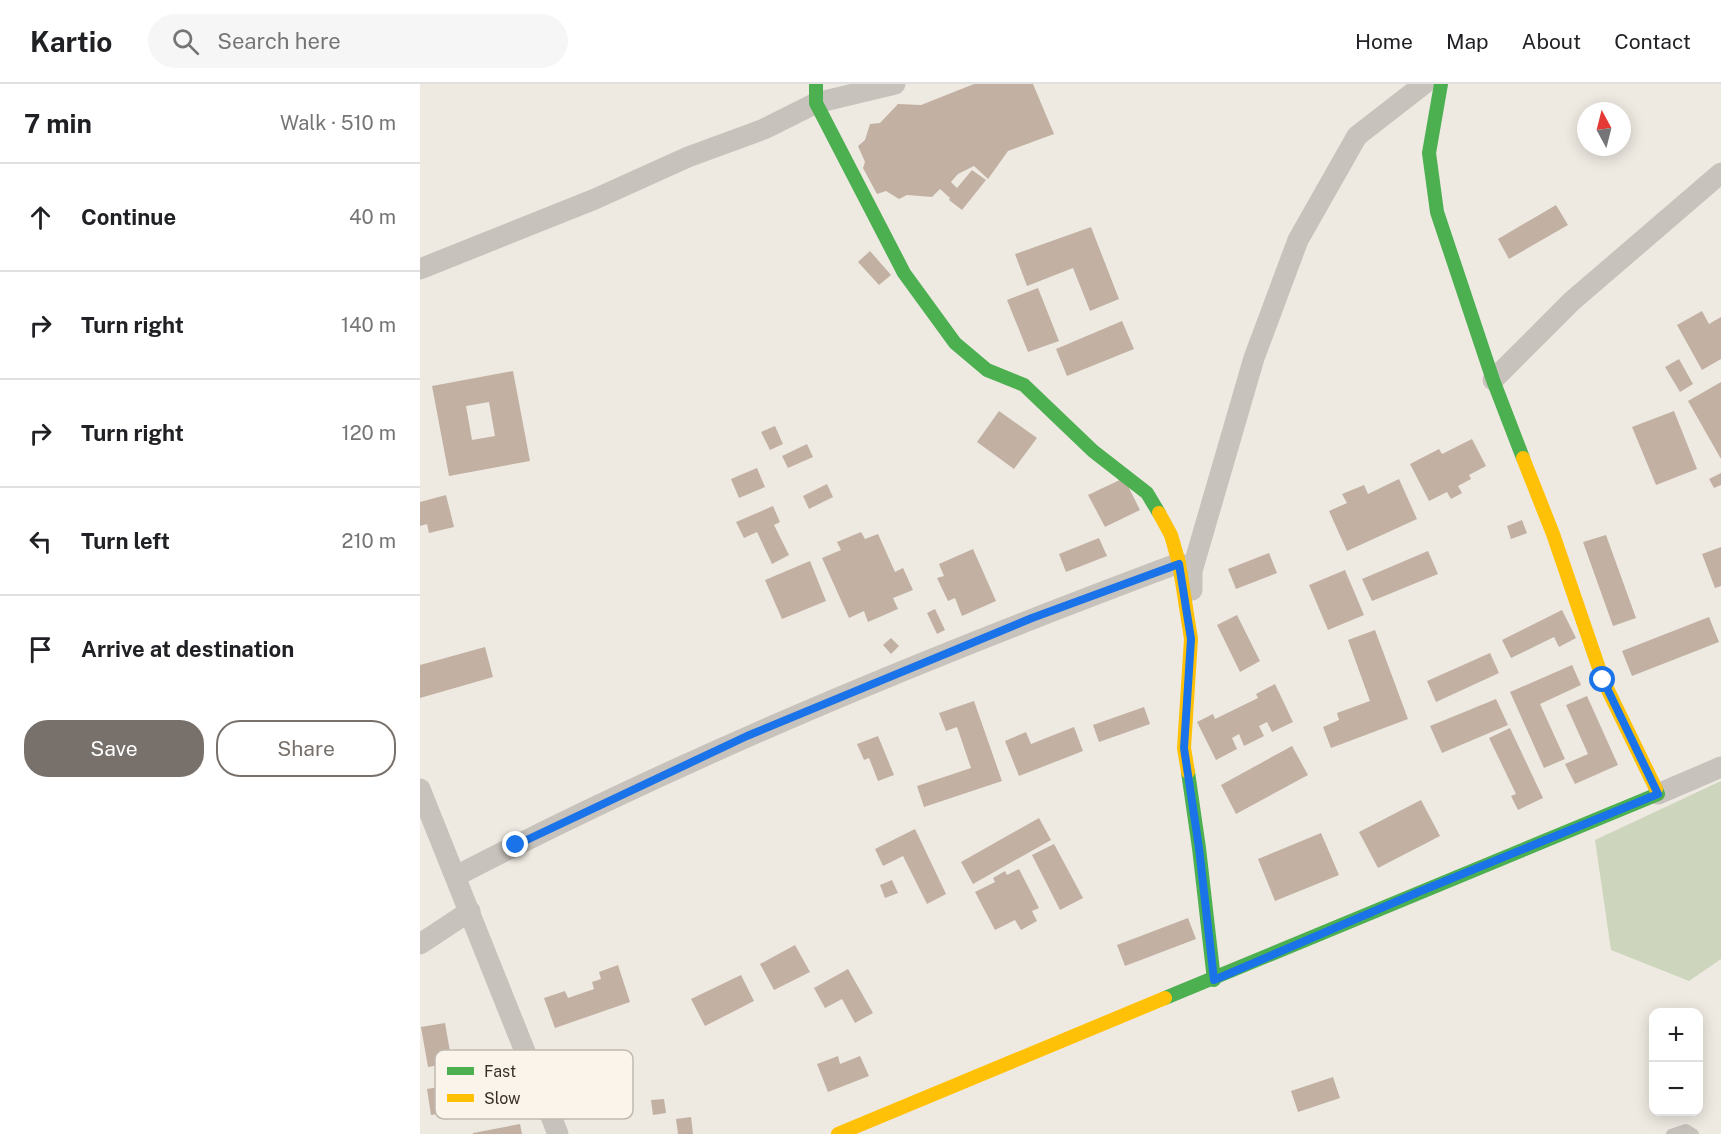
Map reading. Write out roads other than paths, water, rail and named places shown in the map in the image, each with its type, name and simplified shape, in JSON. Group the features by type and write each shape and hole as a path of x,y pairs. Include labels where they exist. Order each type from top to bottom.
{"street":[{"path":"420,268 595,199 688,157 764,129 816,94 895,84"},
{"path":"1214,980 1199,848 1184,748 1191,639 1192,571 1254,358 1298,240 1357,136 1424,84"},
{"path":"1441,84 1429,153 1437,212 1493,380 1553,534 1603,680 1658,794"},
{"path":"816,94 904,273 955,343 987,370 1024,385 1093,451 1147,493 1171,535 1179,564 1191,639"},
{"path":"1493,380 1572,301 1721,173"},
{"path":"456,876 516,845 747,736 1032,618 1179,564"},
{"path":"838,1134 1214,980 1421,891 1721,767"},
{"path":"420,789 525,1050"},
{"path":"420,944 470,911"},
{"path":"552,1119 558,1134"}],"lane":[{"path":"1671,1134 1686,1129 1694,1134"}]}
